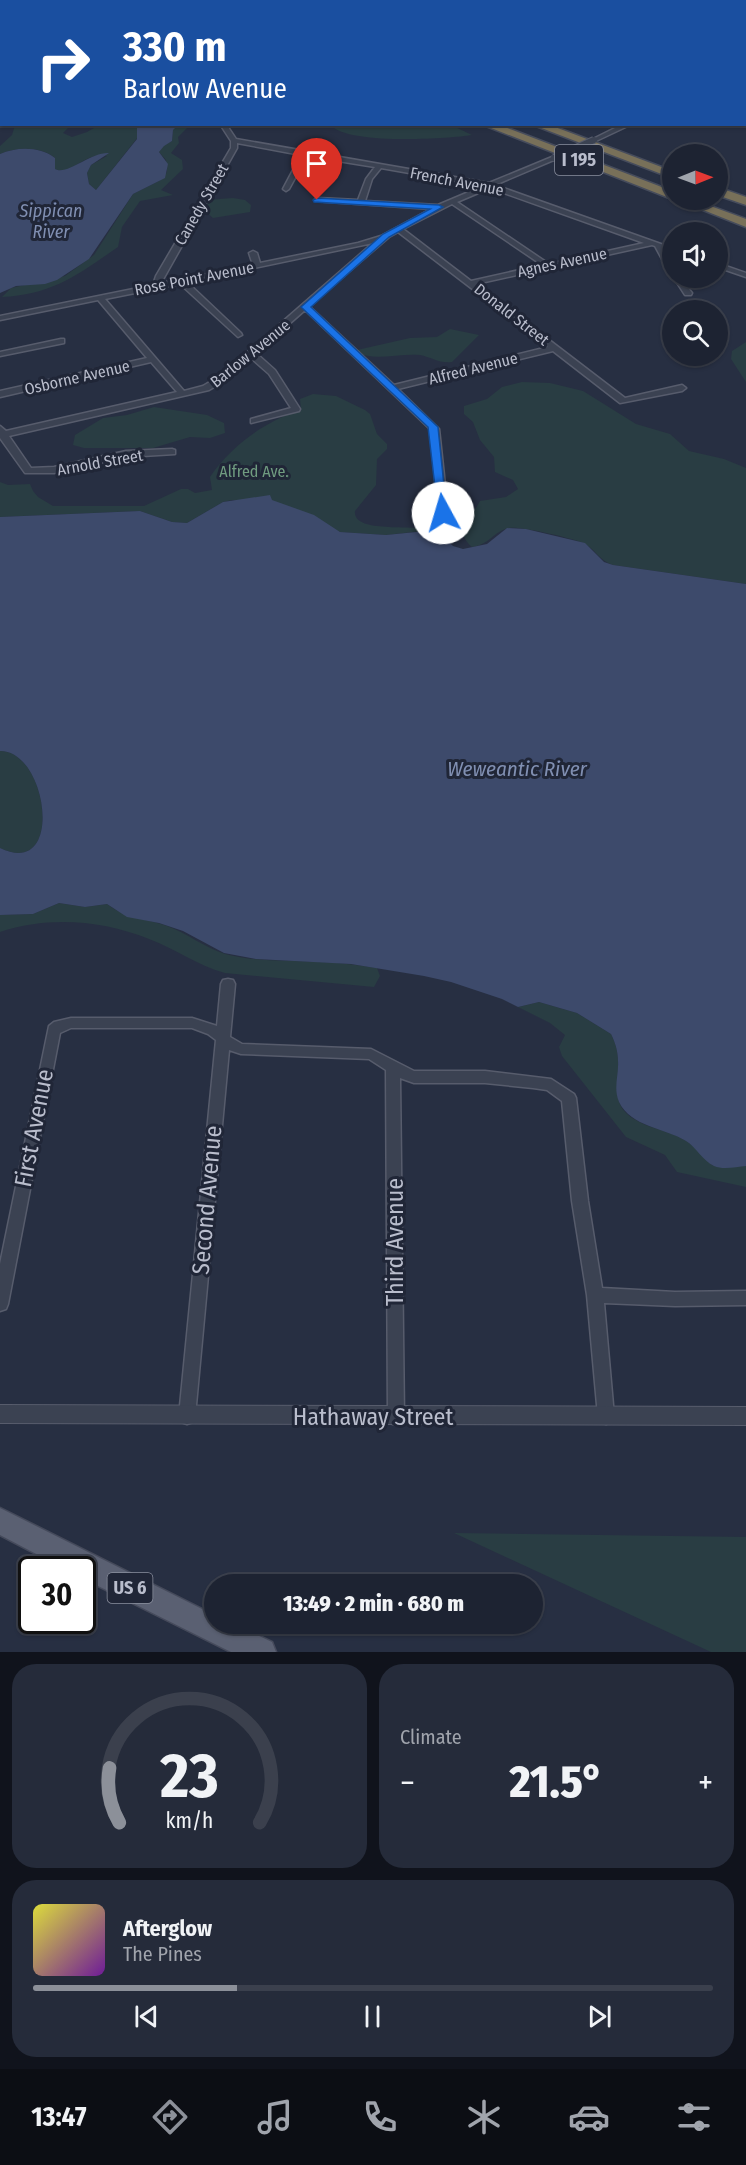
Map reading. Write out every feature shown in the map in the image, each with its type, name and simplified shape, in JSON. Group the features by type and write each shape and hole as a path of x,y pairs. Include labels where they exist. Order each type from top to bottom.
{"highway":[{"name":"I 195","path":"491,126 662,191"},
{"name":"I 195","path":"542,126 662,171"},
{"path":"728,195 746,201"},
{"path":"711,210 746,223"}],"main road":[{"name":"US 6","path":"2,1525 262,1652"}],"street":[{"name":"Canedy Street","path":"157,285 159,276 234,148 234,141 224,126"},
{"name":"Barlow Avenue","path":"1,433 215,384 386,235 452,201 625,126"},
{"name":"French Avenue","path":"234,141 488,185 662,246"},
{"path":"286,189 306,153"},
{"path":"361,202 369,179 379,166"},
{"path":"317,200 439,207"},
{"path":"452,201 546,266"},
{"name":"Donald Street","path":"399,229 623,401 682,388"},
{"name":"Rose Point Avenue","path":"0,318 360,245 386,235"},
{"path":"655,244 662,255"},
{"name":"Agnes Avenue","path":"472,283 655,244"},
{"path":"253,253 257,266"},
{"path":"728,269 746,275"},
{"path":"182,281 238,335"},
{"path":"684,288 688,293"},
{"path":"99,297 182,393"},
{"path":"306,307 435,429 443,513"},
{"path":"0,354 61,341"},
{"name":"Alfred Avenue","path":"393,388 554,348"},
{"path":"252,354 272,372 296,409 254,421"},
{"name":"Osborne Avenue","path":"0,394 154,359"},
{"name":"Arnold Street","path":"1,433 28,471 54,470 126,454 172,452"},
{"name":"Second Avenue","path":"187,1416 228,984"},
{"name":"First Avenue","path":"0,1304 54,1030 59,1026 128,1022 192,1023 204,1025 222,1037"},
{"path":"222,1037 230,1044 242,1049 371,1054 404,1074 414,1077 485,1077 542,1083 561,1090 568,1098 595,1295 606,1416"},
{"name":"Third Avenue","path":"393,1068 396,1417"},
{"path":"595,1295 675,1299 746,1298"},
{"name":"Hathaway Street","path":"0,1414 396,1417 746,1416"}],"green space":[{"path":"15,126 70,126 63,133 72,137 97,126 137,126 138,137 96,190 89,184 87,173 91,165 107,156 92,157 61,171 55,169 55,158 43,151 21,149 0,154 0,146 12,135"},
{"path":"176,126 189,126 178,137 179,143 171,153 182,160 183,169 161,190 173,195 140,201 122,227 118,247 77,274 36,292 2,297 11,288 65,276 94,255 133,194 159,181 167,172 166,160 159,152 164,145 172,141 173,130"},
{"path":"332,126 453,126 472,135 398,139 356,136"},
{"path":"233,198 245,200 251,205 250,212 213,218 205,211 206,200"},
{"path":"450,329 479,335 452,362 420,355 380,357 364,355 358,353 357,350 410,338 437,337"},
{"path":"746,342 746,382 731,359 732,351"},
{"path":"522,382 550,383 583,391 636,424 670,434 689,451 724,459 746,468 746,584 613,565 604,561 583,543 524,529 509,528 499,532 483,544 472,547 463,532 465,515 476,508 480,501 506,497 518,489 513,480 495,472 494,457 480,440 473,422 464,414 464,406 487,399 502,387"},
{"name":"Alfred Ave.","path":"313,394 336,396 365,410 370,414 377,434 387,444 387,449 377,459 376,485 355,511 357,518 373,526 430,530 386,535 340,532 271,500 223,502 187,523 172,522 140,511 0,517 0,482 8,485 30,484 38,497 53,506 144,506 181,489 188,489 195,493 212,490 210,477 228,455 262,428 301,410 300,399"},
{"path":"154,407 207,415 224,423 225,433 210,438 190,437 153,448 84,448 73,445 75,435 103,418 127,415"},
{"path":"0,751 16,756 29,770 38,790 42,811 41,831 34,846 21,853 0,848"},
{"path":"59,903 85,907 107,904 129,916 159,923 210,948 236,957 362,966 377,968 380,976 374,987 225,973 149,939 94,924 56,922 0,932 0,915 33,914"},
{"path":"539,1002 577,1013 611,1034 617,1053 619,1102 629,1116 685,1140 712,1165 746,1166 746,1187 677,1172 665,1155 626,1137 562,1056 559,1047 565,1035 550,1023 518,1007"},
{"path":"454,1533 746,1537 746,1652 711,1652"}],"water":[{"name":"Sippican River","path":"137,126 177,126 173,130 172,141 159,152 168,164 165,178 133,194 89,259 57,280 45,284 16,286 0,293 0,154 20,149 42,151 55,158 55,169 60,170 94,156 109,153 91,165 87,173 89,184 96,190 137,139"},
{"name":"Weweantic River","path":"270,495 272,500 314,515 340,532 386,535 436,530 453,546 463,549 487,544 507,528 526,529 585,543 604,562 613,565 746,584 746,1166 725,1168 714,1166 686,1141 640,1122 624,1110 617,1097 618,1057 611,1034 577,1013 539,1002 518,1007 502,999 451,982 424,976 351,964 256,959 224,953 183,931 159,923 127,917 107,904 85,907 59,903 33,914 0,915 0,848 21,853 34,846 41,831 42,811 38,790 29,770 16,756 0,751 0,517 140,511 172,522 187,523 223,502"}],"route":[{"path":"317,200 439,207 386,235 306,307 435,429 443,513"}]}
